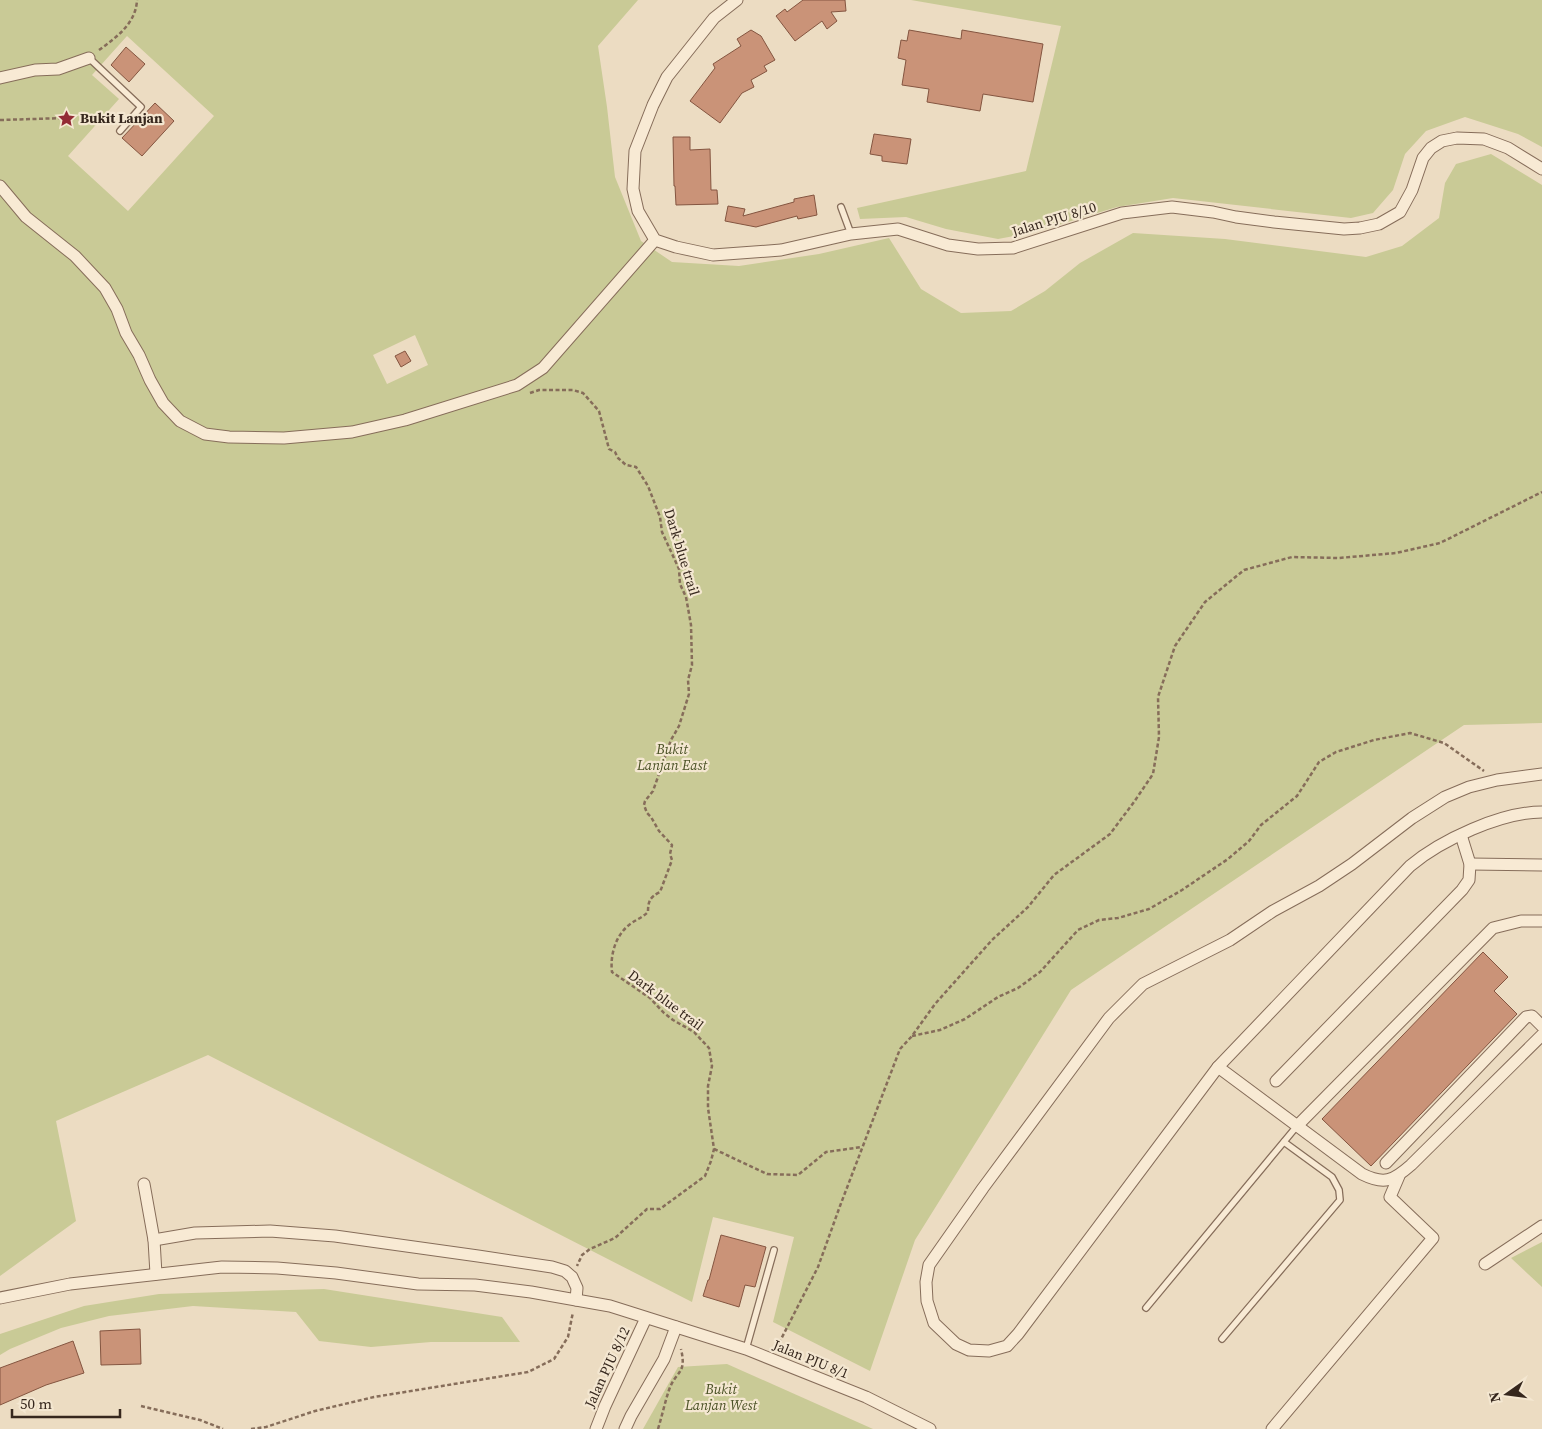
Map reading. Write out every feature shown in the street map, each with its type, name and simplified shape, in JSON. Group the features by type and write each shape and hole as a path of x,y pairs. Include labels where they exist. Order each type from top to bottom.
{"street":[{"path":"0,186 26,217 75,256 105,288 162,403 180,421 205,434 228,437 284,438 352,432 405,420 517,384 543,368 655,240 638,211 633,189 635,151 653,104 667,77 714,18 737,0"},
{"path":"0,78 35,70 58,69 89,58"},
{"name":"Jalan PJU 8/10","path":"655,240 712,256 781,250 851,234 898,229 948,245 978,249 1013,248 1122,213 1172,207 1274,222 1344,229 1360,228 1379,224 1400,212 1412,190 1423,158 1431,148 1442,141 1456,138 1484,139 1508,148 1542,169"},
{"path":"1542,774 1497,780 1469,787 1445,797 1412,818 1352,864 1319,886 1273,911 1230,940 1143,984 1109,1018 983,1188 929,1265 926,1282 927,1301 934,1323 956,1344 969,1350 989,1351 1007,1346 1018,1334 1218,1067 1410,866 1427,852 1494,820 1528,812 1542,812"},
{"path":"1276,1081 1462,890 1469,880 1470,864 1462,836"},
{"path":"1470,864 1542,866"},
{"path":"1297,1126 1493,928 1521,922 1542,921"},
{"path":"1386,1163 1526,1017 1532,1016 1542,1026"},
{"path":"1218,1067 1362,1174 1372,1179 1390,1180 1399,1176 1542,1035"},
{"path":"1272,1429 1433,1238 1390,1197 1399,1176"},
{"path":"144,1184 154,1240 156,1274"},
{"path":"1485,1264 1542,1226"},
{"path":"154,1240 195,1233 270,1231 335,1236 552,1267 565,1271 572,1277 577,1288 576,1300"},
{"name":"Jalan PJU 8/1","path":"0,1298 70,1284 222,1267 277,1268 336,1273 418,1284 475,1285 531,1292 610,1306 746,1349 866,1398 930,1429"},
{"name":"Jalan PJU 8/12","path":"596,1429 604,1406 646,1318"},
{"path":"626,1429 630,1416 664,1359 676,1328"}],"lane":[{"path":"89,58 141,107 120,130"},
{"path":"842,207 851,234"},
{"path":"1146,1308 1297,1126"},
{"path":"1222,1339 1340,1200 1339,1190 1332,1177 1284,1142"},
{"path":"746,1349 774,1250"}],"path":[{"path":"89,58 120,36 137,11 138,0"},
{"path":"0,120 66,118"},
{"name":"Dark blue trail","path":"517,384 529,393 539,390 573,390 583,394 599,411 609,449 615,452 618,458 626,465 636,467 648,486 660,517 662,532 679,569 680,584 686,597 692,634 692,665 688,680 689,694 679,726 671,740 653,792 644,800 647,813 659,831 672,845 670,854 672,860 660,892 652,896 648,903 648,912 638,921 628,926 616,942 611,960 612,972 625,982 636,987 673,1020 702,1039 709,1048 712,1066 708,1086 708,1108 714,1149 711,1162 704,1176 660,1209 646,1210 615,1238 590,1249 582,1255 572,1277"},
{"path":"770,1360 818,1267 900,1049 935,1004 992,940 1028,907 1054,874 1110,834 1134,802 1153,774 1159,737 1158,697 1175,646 1205,602 1244,570 1292,558 1339,558 1396,553 1440,544 1542,492"},
{"path":"912,1036 940,1030 965,1019 998,997 1018,988 1040,972 1078,930 1099,920 1118,918 1149,909 1197,879 1228,858 1248,841 1261,825 1297,796 1319,762 1336,752 1374,740 1410,733 1444,743 1497,780"},
{"path":"714,1149 767,1174 798,1175 826,1152 862,1147"},
{"path":"252,1429 266,1427 315,1411 374,1397 528,1372 554,1358 568,1337 576,1300"},
{"path":"658,1429 670,1387 684,1362 676,1328"},
{"path":"141,1406 200,1420 223,1429"}],"green space":[{"name":"Bukit Lanjan East","path":"0,0 638,0 598,46 615,177 641,241 672,262 739,266 819,254 889,238 921,289 961,313 1011,311 1045,291 1080,263 1133,233 1225,239 1366,257 1402,246 1439,218 1445,183 1456,164 1491,154 1542,185 1542,723 1464,725 1071,990 915,1240 870,1371 773,1322 794,1237 713,1217 692,1302 208,1055 56,1121 76,1221 0,1276","holes":["127,36 214,116 128,211 68,156 119,99 92,75","415,335 428,365 387,384 373,355"]},
{"path":"911,0 1542,0 1542,147 1518,134 1465,117 1426,131 1405,154 1393,190 1373,213 1351,218 1173,198 1117,207 1035,232 998,239 946,229 906,217 860,219 857,208 1026,171 1061,26"},
{"path":"1542,1242 1542,1287 1511,1258"},
{"path":"324,1289 502,1317 520,1342 431,1342 371,1347 319,1341 296,1312 193,1306 109,1316 61,1328 0,1355 0,1334 84,1306 159,1294"},
{"name":"Bukit Lanjan West","path":"727,1364 873,1429 643,1429 678,1367"}],"building":[{"path":"803,0 845,0 846,11 831,12 837,21 827,29 822,21 795,41 776,16 785,9 787,12"},
{"path":"751,30 761,36 775,60 764,66 767,71 751,80 754,87 742,93 720,123 690,101 715,68 713,64 741,46 737,39"},
{"path":"909,30 961,39 962,30 1043,44 1033,102 983,94 980,111 927,102 929,89 902,85 906,60 898,58 901,40 907,41"},
{"path":"126,47 145,64 129,82 111,65"},
{"path":"155,103 174,121 142,156 122,138"},
{"path":"874,134 911,139 907,164 882,161 882,156 870,154"},
{"path":"673,137 690,137 690,150 710,149 711,190 717,190 718,204 676,205"},
{"path":"814,195 817,215 798,219 797,216 756,227 725,221 728,206 745,209 743,216 794,202 794,199"},
{"path":"405,351 411,361 401,367 395,356"},
{"path":"1483,952 1508,977 1494,991 1517,1014 1371,1166 1322,1119"},
{"path":"721,1235 766,1247 755,1287 745,1285 739,1307 703,1296"},
{"path":"140,1329 141,1364 101,1365 100,1331"},
{"path":"73,1341 84,1373 46,1385 0,1405 0,1368"}],"place":[{"name":"Bukit Lanjan","path":"66,118"}]}
